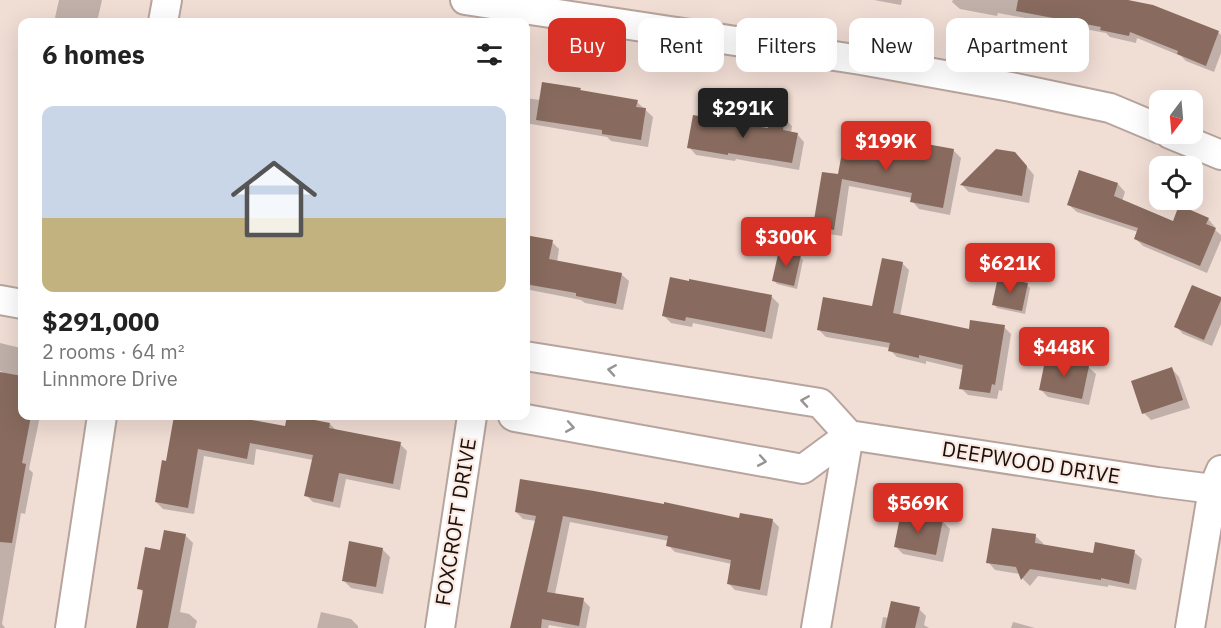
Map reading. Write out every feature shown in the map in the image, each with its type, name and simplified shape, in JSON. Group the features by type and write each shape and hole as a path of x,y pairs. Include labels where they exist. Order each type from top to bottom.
{"street":[{"path":"164,18 167,0"},
{"path":"465,0 861,60 1011,87 1110,108 1149,124"},
{"path":"1194,144 1221,155"},
{"path":"0,300 18,303"},
{"path":"530,357 820,403 849,435"},
{"path":"70,628 101,420"},
{"name":"FOXCROFT DRIVE","path":"440,628 471,420"},
{"path":"530,420 803,469 849,435"},
{"path":"816,628 849,435"},
{"name":"DEEPWOOD DRIVE","path":"849,435 1158,482 1217,480"},
{"path":"1190,628 1217,480"}],"building":[{"path":"1018,0 1128,0 1153,5 1219,31 1206,66 1177,54 1178,51 1130,32 1129,36 1100,30 1101,27 1089,25 1089,18 1053,18 1016,11"},
{"path":"542,82 638,100 636,107 646,108 641,140 602,134 602,130 536,120"},
{"path":"693,115 767,128 785,117 783,130 798,133 792,163 687,148"},
{"path":"846,131 954,149 943,208 910,202 912,193 842,179 834,230 813,226 822,172 838,174"},
{"path":"996,149 1015,152 1027,166 1022,196 960,185"},
{"path":"1079,170 1118,183 1114,196 1173,221 1177,210 1191,210 1209,218 1206,224 1216,228 1200,266 1134,239 1138,228 1067,205"},
{"path":"530,236 553,240 549,259 622,273 616,304 576,296 576,293 530,285"},
{"path":"779,250 801,255 794,286 772,281"},
{"path":"882,258 903,262 893,313 969,329 970,320 1005,325 995,385 992,384 990,393 959,389 963,365 888,351 890,343 817,330 823,297 872,306"},
{"path":"670,277 772,295 765,332 686,317 685,321 662,316"},
{"path":"998,277 1028,283 1022,311 992,305"},
{"path":"1192,285 1221,297 1204,340 1174,327"},
{"path":"1046,356 1089,366 1082,399 1039,390"},
{"path":"1172,367 1183,400 1142,414 1131,381"},
{"path":"0,372 18,375 18,420 30,420 22,463 26,464 12,543 0,542"},
{"path":"173,420 252,420 285,426 286,420 315,420 330,423 329,428 401,442 393,484 339,473 333,502 304,496 313,455 250,443 247,459 198,449 188,508 155,502 162,460 166,461"},
{"path":"520,479 664,504 664,502 739,518 740,513 773,519 760,590 727,584 731,560 666,546 668,536 563,516 547,592 584,598 579,626 542,619 541,628 510,628 536,516 515,512"},
{"path":"901,512 943,520 936,555 894,547"},
{"path":"992,528 1036,534 1035,543 1093,553 1095,542 1135,550 1129,584 1030,569 1021,580 1016,567 986,563"},
{"path":"164,530 186,534 168,628 136,628 143,590 137,589 145,547 160,550"},
{"path":"349,541 383,548 376,587 342,581"},
{"path":"891,601 920,607 915,628 885,628"}]}
